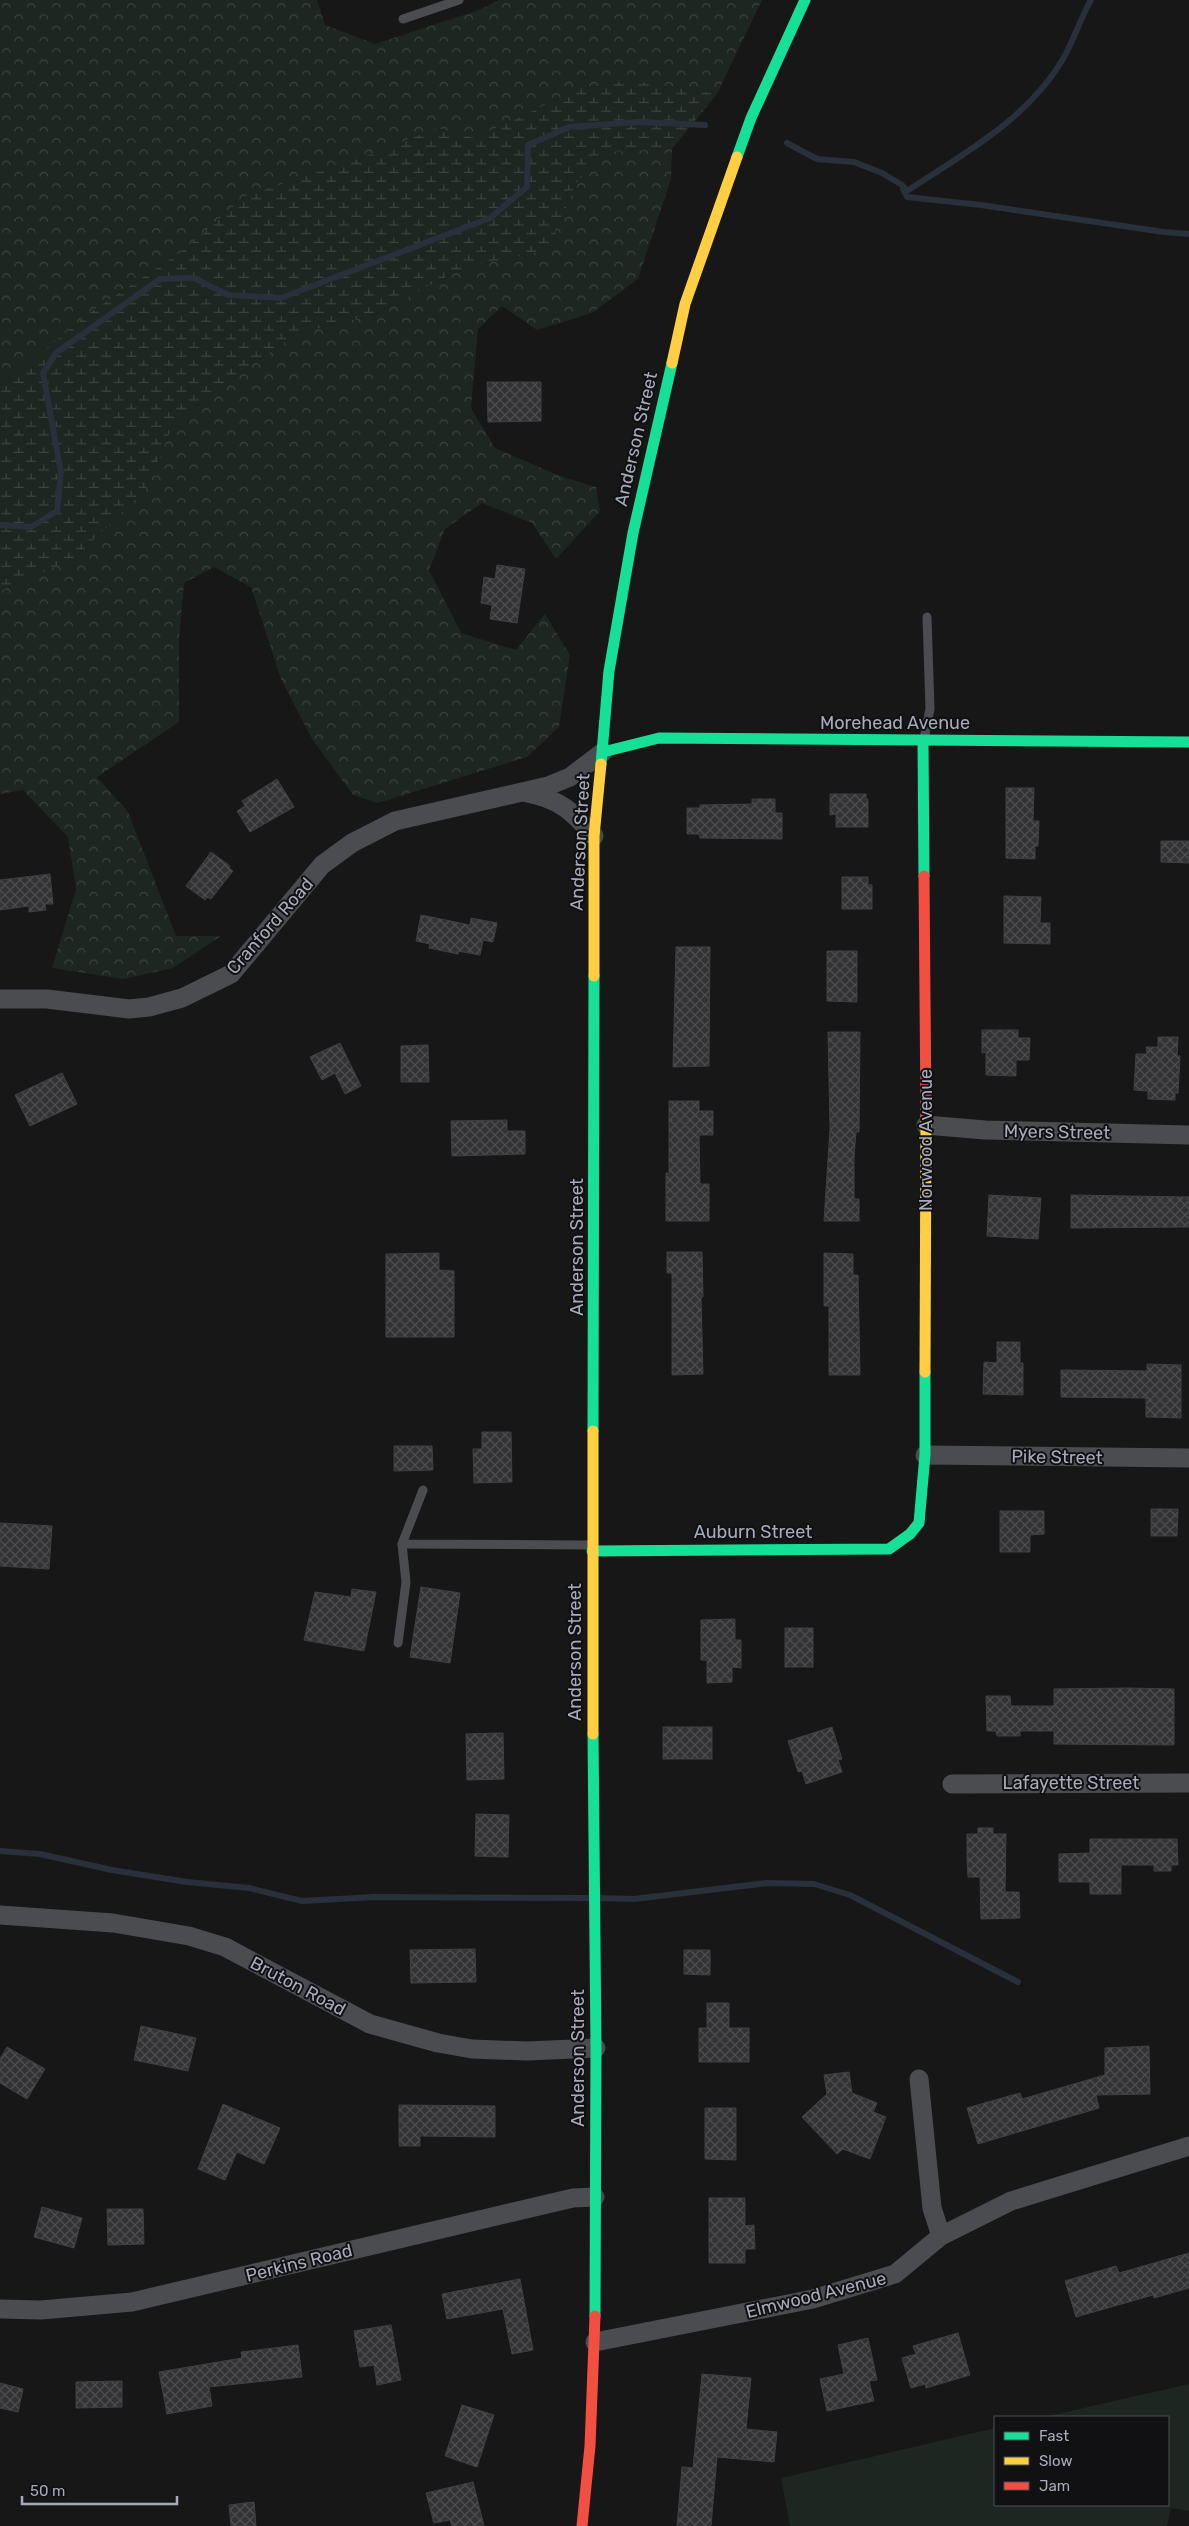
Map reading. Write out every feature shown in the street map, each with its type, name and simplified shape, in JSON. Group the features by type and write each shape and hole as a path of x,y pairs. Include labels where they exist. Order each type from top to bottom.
{"street":[{"name":"Anderson Street","path":"582,2526 590,2446 595,2342 596,2048 593,1914 592,1548 595,1203 594,836 609,671 633,533 685,304 751,118 805,0"},
{"name":"Morehead Avenue","path":"603,752 658,738 1189,742"},
{"name":"Norwood Avenue","path":"910,1534 919,1523 925,1455 926,1125 923,741"},
{"name":"Cranford Road","path":"0,999 47,999 130,1009 149,1008 182,998 231,974 322,865 352,844 395,821 526,793 570,777 603,752"},
{"name":"Cranford Road","path":"526,793 546,796 561,804 579,818 594,836"},
{"name":"Myers Street","path":"926,1125 985,1130 1189,1134"},
{"name":"Pike Street","path":"925,1455 1189,1458"},
{"name":"Auburn Street","path":"592,1548 888,1549 910,1534"},
{"name":"Lafayette Street","path":"952,1784 1189,1783"},
{"name":"Bruton Road","path":"0,1915 113,1923 189,1936 225,1947 370,2024 438,2043 472,2049 527,2051 596,2048"},
{"path":"919,2079 932,2208 941,2236"},
{"name":"Elmwood Avenue","path":"595,2342 813,2299 894,2274 941,2236 1011,2201 1189,2146"},
{"name":"Perkins Road","path":"0,2309 41,2310 132,2302 573,2198 595,2197"}],"lane":[{"path":"403,19 459,0"},
{"path":"923,741 930,709 928,617"},
{"path":"398,1643 406,1582 402,1544 423,1490"},
{"path":"402,1544 592,1548"}],"green space":[{"path":"0,0 317,0 325,25 375,44 479,10 499,0 762,0 717,94 631,80 581,88 475,138 437,128 358,159 181,252 92,311 0,386"},
{"path":"631,80 717,94 672,149 606,152 576,183 549,250 463,268 373,315 295,334 174,422 147,487 75,558 0,591 0,386 92,311 181,252 246,196 358,159 437,128 475,138 581,88"},
{"path":"672,149 671,179 638,279 592,313 537,330 502,306 478,329 471,408 495,448 560,476 596,487 600,511 556,559 532,523 482,503 445,529 429,570 461,633 516,650 545,614 570,655 559,727 527,757 378,803 353,795 312,739 281,679 251,587 214,567 184,583 179,639 179,722 97,777 128,812 176,936 221,936 173,968 123,979 52,968 76,889 68,837 23,790 0,794 0,591 75,558 147,487 174,422 295,334 373,315 463,268 549,250 576,182 606,151"},
{"path":"1189,2384 1189,2511 1171,2508 1167,2526 790,2526 781,2478 994,2428 994,2506 1169,2506 1169,2416 1048,2416"}],"building":[{"path":"487,382 541,382 541,421 488,422"},
{"path":"497,565 525,569 517,623 490,619 492,605 481,603 484,577 495,579"},
{"path":"277,779 294,807 250,832 237,811 245,806 242,801"},
{"path":"1006,788 1034,788 1033,821 1039,821 1038,846 1035,846 1035,859 1006,858"},
{"path":"830,794 866,794 866,799 868,799 868,827 836,827 836,814 830,815"},
{"path":"752,799 775,799 775,813 782,813 782,839 700,838 699,834 687,834 687,808 700,808 700,805 752,804"},
{"path":"1161,841 1189,841 1189,863 1161,862"},
{"path":"211,852 230,866 229,868 233,871 211,899 207,897 205,900 186,886"},
{"path":"50,874 53,904 45,904 46,910 29,912 29,906 0,910 0,880"},
{"path":"842,877 868,877 868,885 872,885 872,909 842,909"},
{"path":"1004,896 1041,897 1040,923 1050,923 1050,944 1004,943"},
{"path":"421,915 470,925 471,918 497,923 493,942 483,940 480,955 458,951 458,954 429,948 430,944 416,941"},
{"path":"676,947 710,947 709,1066 673,1067"},
{"path":"827,951 857,951 857,1002 827,1001"},
{"path":"982,1030 1018,1030 1018,1038 1030,1038 1029,1060 1016,1060 1016,1076 986,1075 986,1052 982,1053"},
{"path":"828,1032 860,1032 859,1132 856,1132 854,1157 854,1199 859,1199 859,1221 824,1221 830,1129"},
{"path":"1158,1037 1178,1037 1177,1056 1180,1056 1178,1093 1175,1093 1175,1100 1148,1099 1148,1091 1134,1090 1136,1054 1147,1054 1146,1047 1158,1047"},
{"path":"340,1043 361,1086 345,1094 335,1073 322,1080 310,1057"},
{"path":"428,1045 429,1082 401,1082 401,1046"},
{"path":"62,1073 77,1104 30,1126 15,1095"},
{"path":"669,1101 699,1101 699,1111 713,1111 713,1135 699,1135 700,1184 709,1184 709,1221 666,1221 666,1173 669,1173"},
{"path":"507,1120 507,1131 525,1131 525,1154 452,1156 451,1121"},
{"path":"989,1195 1041,1198 1038,1239 987,1236"},
{"path":"1071,1195 1189,1197 1189,1227 1071,1228"},
{"path":"667,1252 702,1252 703,1374 672,1375 672,1273 667,1273"},
{"path":"439,1253 439,1270 454,1271 454,1337 386,1337 386,1254"},
{"path":"824,1253 853,1254 853,1275 858,1275 860,1375 829,1375 829,1306 824,1306"},
{"path":"997,1342 1020,1342 1020,1363 1023,1363 1023,1395 983,1394 984,1362 997,1363"},
{"path":"1147,1364 1181,1365 1181,1418 1146,1417 1146,1398 1061,1397 1061,1370 1147,1371"},
{"path":"482,1432 511,1432 512,1482 474,1483 473,1449 482,1449"},
{"path":"394,1446 432,1446 433,1470 394,1471"},
{"path":"1151,1509 1178,1509 1177,1536 1151,1536"},
{"path":"1000,1511 1044,1511 1044,1534 1030,1535 1030,1552 1000,1552"},
{"path":"0,1523 52,1526 49,1569 0,1566"},
{"path":"421,1587 460,1593 450,1663 410,1657"},
{"path":"352,1589 376,1592 364,1651 304,1640 315,1592 351,1597"},
{"path":"735,1619 735,1640 741,1640 741,1668 732,1667 732,1682 707,1683 707,1660 701,1660 701,1620"},
{"path":"785,1628 813,1628 813,1667 785,1667"},
{"path":"1054,1689 1174,1689 1174,1745 1054,1744 1054,1731 1020,1731 1020,1736 997,1736 996,1731 987,1731 986,1696 1010,1696 1011,1706 1054,1706"},
{"path":"663,1727 712,1727 712,1759 663,1759"},
{"path":"832,1727 842,1759 838,1760 842,1772 806,1784 802,1771 798,1772 788,1741"},
{"path":"503,1733 504,1779 467,1780 466,1734"},
{"path":"476,1814 509,1815 508,1857 475,1856"},
{"path":"978,1828 993,1828 993,1834 1006,1834 1005,1892 1019,1892 1020,1918 981,1919 980,1877 968,1877 967,1860 967,1834 978,1834"},
{"path":"1090,1839 1177,1839 1178,1865 1171,1865 1171,1871 1154,1871 1154,1865 1121,1865 1121,1894 1090,1894 1090,1882 1059,1882 1059,1854 1090,1853"},
{"path":"475,1949 476,1982 411,1983 410,1950"},
{"path":"684,1950 710,1950 710,1975 684,1974"},
{"path":"707,2003 729,2003 729,2028 749,2028 749,2062 699,2062 699,2028 707,2028"},
{"path":"141,2026 196,2038 188,2071 134,2060"},
{"path":"1149,2046 1150,2094 1096,2095 1099,2108 978,2144 967,2108 1020,2093 1022,2099 1105,2075 1105,2048"},
{"path":"7,2047 45,2069 27,2099 0,2083 0,2059"},
{"path":"849,2072 852,2093 877,2103 873,2112 886,2117 870,2159 843,2149 837,2154 802,2117 827,2094 824,2075"},
{"path":"223,2104 280,2128 264,2164 237,2152 225,2180 198,2169"},
{"path":"399,2105 495,2106 495,2137 420,2136 420,2146 399,2146"},
{"path":"705,2108 736,2108 736,2160 705,2159"},
{"path":"709,2198 745,2198 745,2226 754,2225 755,2249 745,2249 745,2263 709,2263"},
{"path":"42,2207 82,2218 74,2248 34,2237"},
{"path":"107,2209 143,2209 144,2244 108,2245"},
{"path":"1189,2253 1189,2288 1154,2298 1153,2295 1076,2317 1065,2281 1116,2266 1119,2273"},
{"path":"520,2279 533,2350 512,2354 503,2309 447,2319 442,2294"},
{"path":"391,2325 401,2380 377,2385 374,2365 360,2367 354,2331"},
{"path":"958,2333 970,2375 926,2388 925,2384 911,2388 902,2358 916,2354 913,2346"},
{"path":"868,2338 877,2380 869,2381 874,2401 827,2411 820,2379 844,2374 838,2345"},
{"path":"298,2345 302,2377 209,2387 212,2406 167,2414 159,2372 242,2358 241,2352"},
{"path":"702,2374 751,2378 746,2429 777,2432 774,2462 717,2457 711,2526 677,2526 682,2467 693,2468"},
{"path":"122,2381 122,2407 76,2408 76,2382"},
{"path":"0,2383 23,2389 18,2412 0,2408"},
{"path":"462,2405 494,2415 477,2467 445,2456"},
{"path":"473,2482 484,2526 452,2526 450,2520 434,2523 426,2493"},
{"path":"254,2502 256,2526 231,2526 229,2505"}],"waterway":[{"path":"787,143 817,159 854,162 882,173 902,185 907,191 993,134 1032,100 1063,59 1091,0"},
{"path":"0,525 31,527 57,511 61,473 43,373 56,353 160,279 194,278 228,295 281,298 490,218 527,187 528,145 569,127 639,122 705,125"},
{"path":"903,189 907,197 981,205 1189,234"},
{"path":"0,1851 40,1854 112,1870 187,1882 249,1888 302,1901 374,1897 588,1898"},
{"path":"598,1898 634,1899 767,1883 814,1884 850,1895 1018,1982"}],"traffic: fast":[{"path":"737,157 751,118 805,0"},
{"path":"601,764 609,671 633,533 672,363"},
{"path":"603,752 659,738 1189,742"},
{"path":"923,741 924,876"},
{"path":"593,1431 594,976"},
{"path":"592,1551 889,1549 910,1534 919,1523 925,1455 925,1372"},
{"path":"593,1734 596,2048 595,2316"}],"traffic: slow":[{"path":"672,363 685,304 737,157"},
{"path":"594,976 594,836 601,764"},
{"path":"925,1372 926,1116"},
{"path":"593,1431 593,1734"}],"traffic: jam":[{"path":"924,876 926,1116"},
{"path":"582,2526 590,2446 595,2316"}]}
